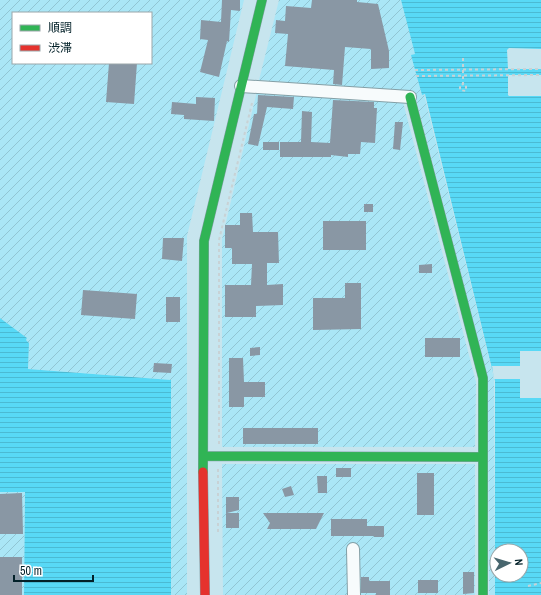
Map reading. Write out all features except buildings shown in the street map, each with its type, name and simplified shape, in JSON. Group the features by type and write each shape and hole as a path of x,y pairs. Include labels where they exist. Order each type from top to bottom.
{"street":[{"path":"205,595 203,456 204,241 262,0"},
{"path":"241,86 410,97 483,378 484,595"},
{"path":"203,456 483,457"},
{"path":"353,549 354,595"}],"path":[{"path":"463,58 463,84"},
{"path":"415,70 541,69"},
{"path":"416,76 541,75"},
{"path":"219,446 219,240 256,86"},
{"path":"218,465 218,541"},
{"path":"528,586 541,583"}],"shaded area":[{"path":"0,0 244,0 187,236 187,595 171,595 171,380 28,369 29,343 26,340 27,338 0,318"},
{"path":"279,0 401,0 415,54 412,55 422,95 424,94 494,379 495,543 489,543 489,583 495,583 495,595 489,595 488,379 414,91 259,80"},
{"path":"257,91 403,102 476,382 475,447 222,447 222,239"},
{"path":"222,464 475,464 475,595 358,595 358,544 348,544 348,595 223,595"},
{"path":"0,492 25,492 24,595 0,595"}],"water":[{"path":"401,0 541,0 541,595 495,595 495,583 529,583 529,543 495,543 495,381 425,94 422,95 411,55 415,54"},
{"path":"0,318 27,338 26,340 29,343 28,369 171,380 171,595 24,595 25,492 0,492"}],"pier":[{"path":"509,48 541,49 541,69 508,69 507,50"},
{"path":"508,75 541,75 541,96 509,96"},
{"path":"520,351 541,351 541,398 520,398 520,379 494,379 492,366 520,366"}],"traffic: fast":[{"path":"203,472 204,241 262,0"},
{"path":"410,97 483,378 483,595"},
{"path":"203,456 483,457"}],"traffic: jam":[{"path":"203,472 205,595"}]}
